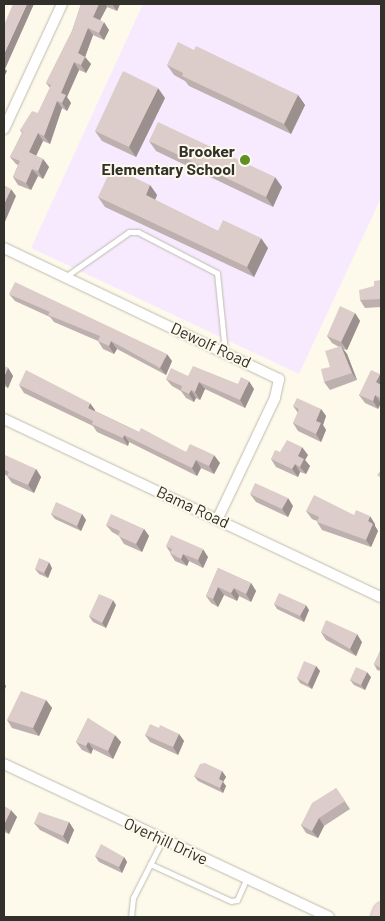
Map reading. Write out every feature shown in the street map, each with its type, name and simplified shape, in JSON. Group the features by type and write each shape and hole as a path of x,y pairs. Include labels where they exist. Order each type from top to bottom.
{"main road":[{"path":"378,917 381,910"}],"street":[{"path":"4,129 62,4"},
{"name":"Dewolf Road","path":"4,248 225,352 279,380 275,398 218,518"},
{"name":"Bama Road","path":"4,419 218,518 381,597"},
{"name":"Overhill Drive","path":"4,764 329,917"}],"lane":[{"path":"65,277 129,232 138,232 218,273 225,352"},
{"path":"131,917 133,898 163,839"},
{"path":"150,864 231,901 237,900 246,878"}],"shaded area":[{"path":"143,4 381,4 381,198 299,374 31,248"}],"building":[{"path":"13,4 27,4 4,54 4,25"},
{"path":"81,4 99,4 93,17 104,22 99,33 88,28 78,53 85,57 81,65 74,62 61,93 66,95 62,103 57,101 44,136 38,133 29,152 43,159 38,171 32,169 26,183 13,177 20,161 10,157 23,132 20,130 32,111 38,113 51,85 46,83 72,31"},
{"path":"178,42 194,50 196,46 298,95 284,124 182,76 183,73 167,65"},
{"path":"123,71 158,88 129,147 95,131"},
{"path":"158,122 275,177 266,197 149,141"},
{"path":"112,167 150,185 146,195 218,231 223,220 261,238 247,267 98,197"},
{"path":"4,185 11,189 4,204"},
{"path":"381,280 381,299 360,300 359,290 374,286 374,281"},
{"path":"15,282 167,354 160,368 111,341 109,346 98,341 100,336 48,315 50,312 9,294"},
{"path":"340,306 355,313 341,342 327,336"},
{"path":"341,346 352,373 324,382 321,369 330,367 325,351"},
{"path":"4,366 8,368 4,377"},
{"path":"193,366 238,384 241,377 249,381 240,400 199,382 195,392 191,390 189,394 181,390 182,386 166,379 171,368 188,376"},
{"path":"26,370 90,403 88,408 139,432 141,428 186,452 190,444 214,455 209,466 196,460 192,468 124,435 123,438 92,424 93,421 19,385"},
{"path":"371,370 380,374 376,382 381,385 381,398 375,395 373,401 359,395"},
{"path":"297,398 321,409 316,421 321,423 316,434 293,423 299,409 293,406"},
{"path":"287,440 302,447 298,456 304,459 300,467 295,464 292,469 271,459 275,450 280,452"},
{"path":"5,455 36,469 28,485 7,476 9,472 4,469"},
{"path":"381,470 381,478 377,475"},
{"path":"255,483 288,498 282,509 250,494"},
{"path":"314,495 354,515 356,510 370,516 368,521 373,524 366,540 317,522 319,517 306,511"},
{"path":"56,502 82,514 77,526 51,514"},
{"path":"111,514 144,529 136,544 118,536 120,531 106,525"},
{"path":"171,535 203,549 198,560 183,554 181,559 170,553 172,549 166,546"},
{"path":"39,558 49,562 44,573 35,569"},
{"path":"218,568 251,583 246,594 234,588 231,593 218,587 213,599 206,596"},
{"path":"279,593 306,605 300,616 274,604"},
{"path":"99,594 113,600 102,623 89,616"},
{"path":"326,620 357,634 350,649 321,632"},
{"path":"381,649 381,668 374,664"},
{"path":"304,661 316,666 308,684 297,678"},
{"path":"356,667 367,672 361,685 350,680"},
{"path":"21,691 46,700 33,728 7,720"},
{"path":"88,718 115,735 108,751 88,742 86,746 76,742"},
{"path":"150,724 159,728 160,725 179,734 173,747 145,735"},
{"path":"205,763 222,771 219,779 223,781 220,788 194,776 200,764"},
{"path":"336,788 345,801 319,818 312,831 301,825 312,803"},
{"path":"4,806 11,810 4,825"},
{"path":"39,812 69,822 63,836 34,823"},
{"path":"101,844 124,857 119,867 95,856"}],"place":[{"name":"Brooker Elementary School","path":"245,160"}]}
